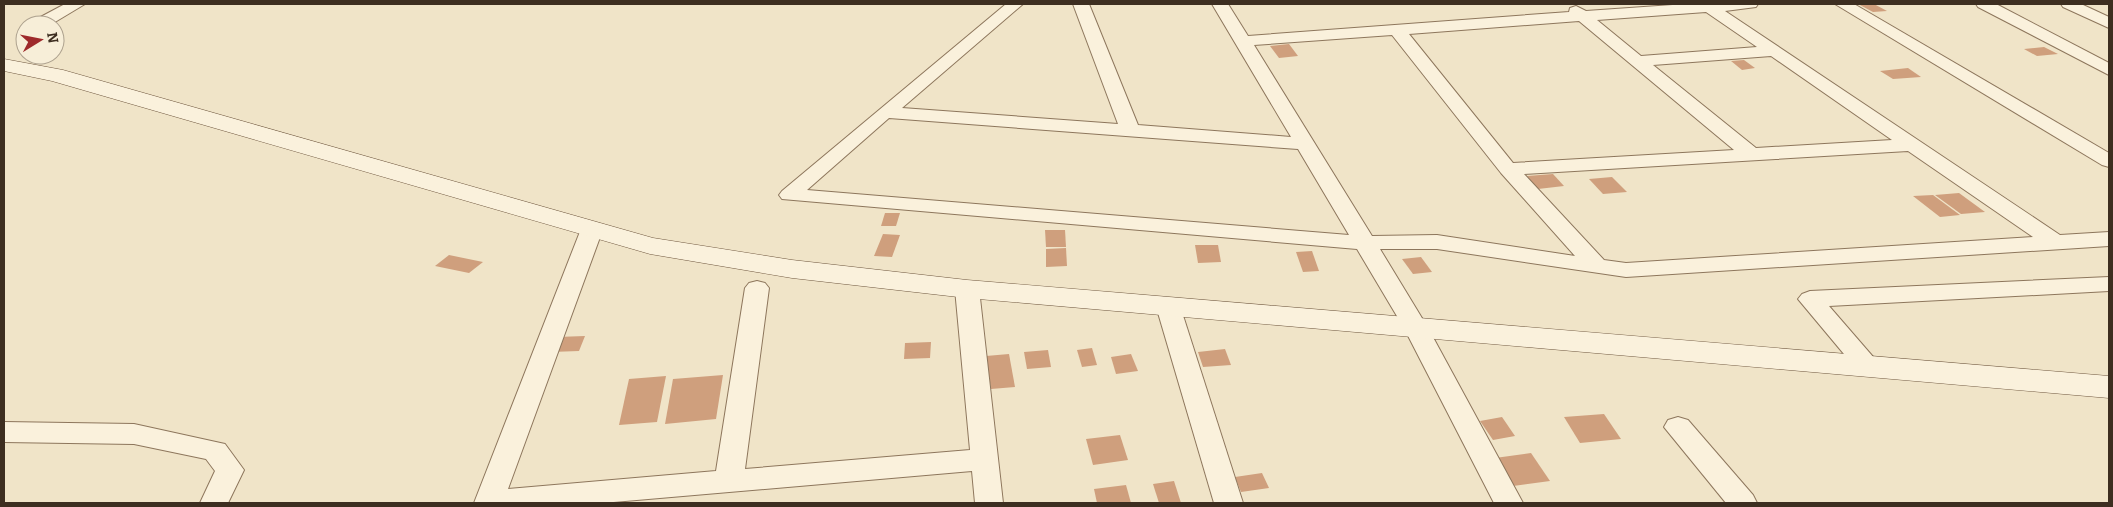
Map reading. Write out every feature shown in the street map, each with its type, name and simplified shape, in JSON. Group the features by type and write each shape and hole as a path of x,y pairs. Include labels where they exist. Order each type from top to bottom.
{"street":[{"path":"56,15 77,4"},
{"path":"1015,4 789,195 1366,243 1437,242 1626,270 2109,239"},
{"path":"1081,4 1130,130"},
{"path":"1220,4 1416,328 1508,503"},
{"path":"1568,4 1750,153"},
{"path":"1244,41 1707,5 1750,4"},
{"path":"1843,4 2109,161"},
{"path":"1984,4 2109,70"},
{"path":"2069,4 2109,23"},
{"path":"1707,5 2053,242"},
{"path":"1397,30 1508,169 1596,265"},
{"path":"1639,61 1774,51"},
{"path":"4,65 55,75 650,246 773,266 967,289 2109,387"},
{"path":"885,112 1306,144"},
{"path":"1508,169 1750,153 1912,145"},
{"path":"592,229 489,502 985,459"},
{"path":"1868,366 1810,298 2109,284"},
{"path":"729,481 757,288"},
{"path":"967,289 989,503"},
{"path":"1168,306 1229,503"},
{"path":"1678,427 1743,503"},
{"path":"4,432 134,434 215,451 230,470 214,503"}],"building":[{"path":"1858,4 1874,4 1887,11 1873,12"},
{"path":"1289,44 1298,56 1279,58 1270,46"},
{"path":"2044,47 2058,54 2037,56 2024,49"},
{"path":"1744,60 1755,68 1742,70 1731,61"},
{"path":"1908,68 1921,77 1893,79 1880,71"},
{"path":"1553,174 1564,186 1538,189 1527,176"},
{"path":"1612,177 1627,192 1603,194 1589,179"},
{"path":"1959,193 1985,212 1961,214 1935,195"},
{"path":"1933,195 1960,215 1940,217 1913,196"},
{"path":"885,213 900,213 896,226 881,226"},
{"path":"1045,230 1065,230 1066,247 1046,247"},
{"path":"883,234 900,235 892,257 874,256"},
{"path":"1195,245 1218,245 1221,262 1198,263"},
{"path":"1066,248 1067,266 1046,267 1046,249"},
{"path":"1312,251 1319,271 1303,272 1296,252"},
{"path":"449,255 483,262 469,273 435,266"},
{"path":"1421,257 1432,272 1413,274 1402,259"},
{"path":"585,336 579,351 551,352 557,337"},
{"path":"931,342 930,358 904,359 905,343"},
{"path":"1092,348 1097,365 1082,367 1077,350"},
{"path":"1225,349 1231,365 1203,367 1198,352"},
{"path":"1048,350 1051,367 1027,369 1024,352"},
{"path":"1009,354 1015,387 991,389 986,356"},
{"path":"1131,354 1138,371 1116,374 1111,357"},
{"path":"723,375 716,419 665,424 673,379"},
{"path":"666,376 657,422 619,425 629,379"},
{"path":"1604,414 1621,439 1580,443 1564,417"},
{"path":"1502,417 1515,436 1493,440 1480,421"},
{"path":"1120,435 1128,460 1093,465 1086,439"},
{"path":"1531,453 1550,481 1513,486 1495,458"},
{"path":"1262,473 1269,488 1241,492 1235,477"},
{"path":"1174,481 1181,503 1159,503 1153,484"},
{"path":"1126,485 1131,503 1097,503 1094,489"}]}
